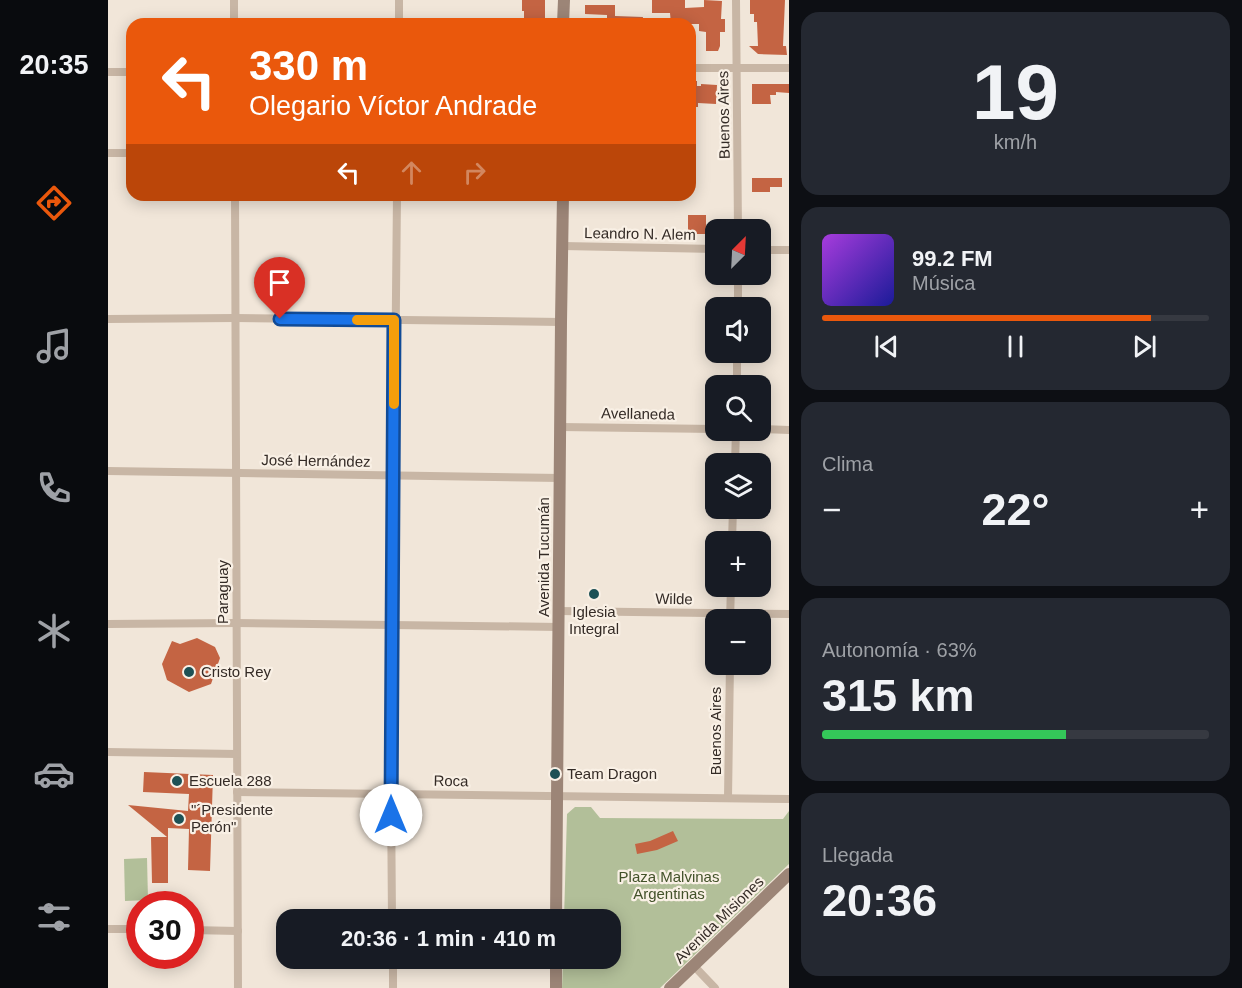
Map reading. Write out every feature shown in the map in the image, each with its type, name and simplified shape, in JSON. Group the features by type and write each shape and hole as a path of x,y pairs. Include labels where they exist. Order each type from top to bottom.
{"main road":[{"path":"563,18 564,0"},
{"name":"Avenida Tucumán","path":"556,909 563,201"},
{"name":"Avenida Misiones","path":"670,988 789,874"},
{"path":"556,969 556,988"}],"street":[{"path":"234,0 234,18"},
{"path":"399,0 399,18"},
{"name":"Buenos Aires","path":"736,0 738,219"},
{"path":"696,68 789,68"},
{"path":"108,72 126,72"},
{"path":"108,153 126,153"},
{"name":"Paraguay","path":"235,201 238,988"},
{"path":"392,909 394,320 397,201"},
{"name":"Leandro N. Alem","path":"563,246 705,249"},
{"path":"771,250 789,250"},
{"path":"108,319 235,318 561,322"},
{"name":"Avellaneda","path":"560,426 705,429"},
{"path":"771,429 789,430"},
{"name":"José Hernández","path":"108,471 560,478"},
{"name":"Wilde","path":"559,611 705,615"},
{"name":"Wilde","path":"771,615 789,614"},
{"path":"108,624 236,623 559,627"},
{"name":"Buenos Aires","path":"729,675 729,798"},
{"path":"108,752 237,754"},
{"name":"Roca","path":"237,792 789,799"},
{"path":"108,929 126,929"},
{"path":"204,930 238,931"},
{"path":"694,966 715,988"},
{"path":"393,969 393,988"}],"green space":[{"name":"Plaza Malvinas Argentinas","path":"575,807 591,807 600,818 783,819 789,811 789,864 660,988 562,988 563,969 621,969 621,909 564,909 567,814"},
{"path":"147,858 148,891 126,891 125,901 124,859"}],"building":[{"path":"522,0 545,0 545,18 524,18 524,11 522,11"},
{"path":"652,0 685,0 685,8 704,7 704,0 722,1 721,19 725,19 725,32 720,32 718,51 706,51 706,32 699,31 696,18 670,18 670,13 652,13"},
{"path":"750,0 785,0 783,46 786,46 787,55 758,54 749,46 758,46 757,22 754,22 754,14 750,14"},
{"path":"585,5 615,5 615,16 643,17 607,18 607,15 585,14"},
{"path":"696,81 697,86 717,85 716,104 698,103 696,107"},
{"path":"752,84 789,84 789,93 776,92 776,95 770,95 771,104 752,104"},
{"path":"752,178 782,178 782,187 770,187 770,192 752,192"},
{"path":"688,215 706,215 705,234 688,234"},
{"name":"Cristo Rey","path":"197,638 215,647 220,658 211,684 189,692 167,680 162,664 172,641 180,644"},
{"name":"\"´Presidente Perón\"","path":"144,772 213,775 210,871 188,870 189,829 168,828 168,883 152,883 151,837 167,837 128,805 188,811 189,794 143,792"},
{"path":"673,831 678,841 657,850 637,854 635,844 650,841"}],"slow traffic":[{"path":"357,320 394,320 394,404"}],"place":[{"name":"Iglesia Integral","path":"594,594"},
{"name":"Cristo Rey","path":"189,672"},
{"name":"Team Dragon","path":"555,774"},
{"name":"Escuela 288","path":"177,781"},
{"name":"\"´Presidente Perón\"","path":"179,819"}],"route":[{"path":"280,319 394,320 391,815"}]}
